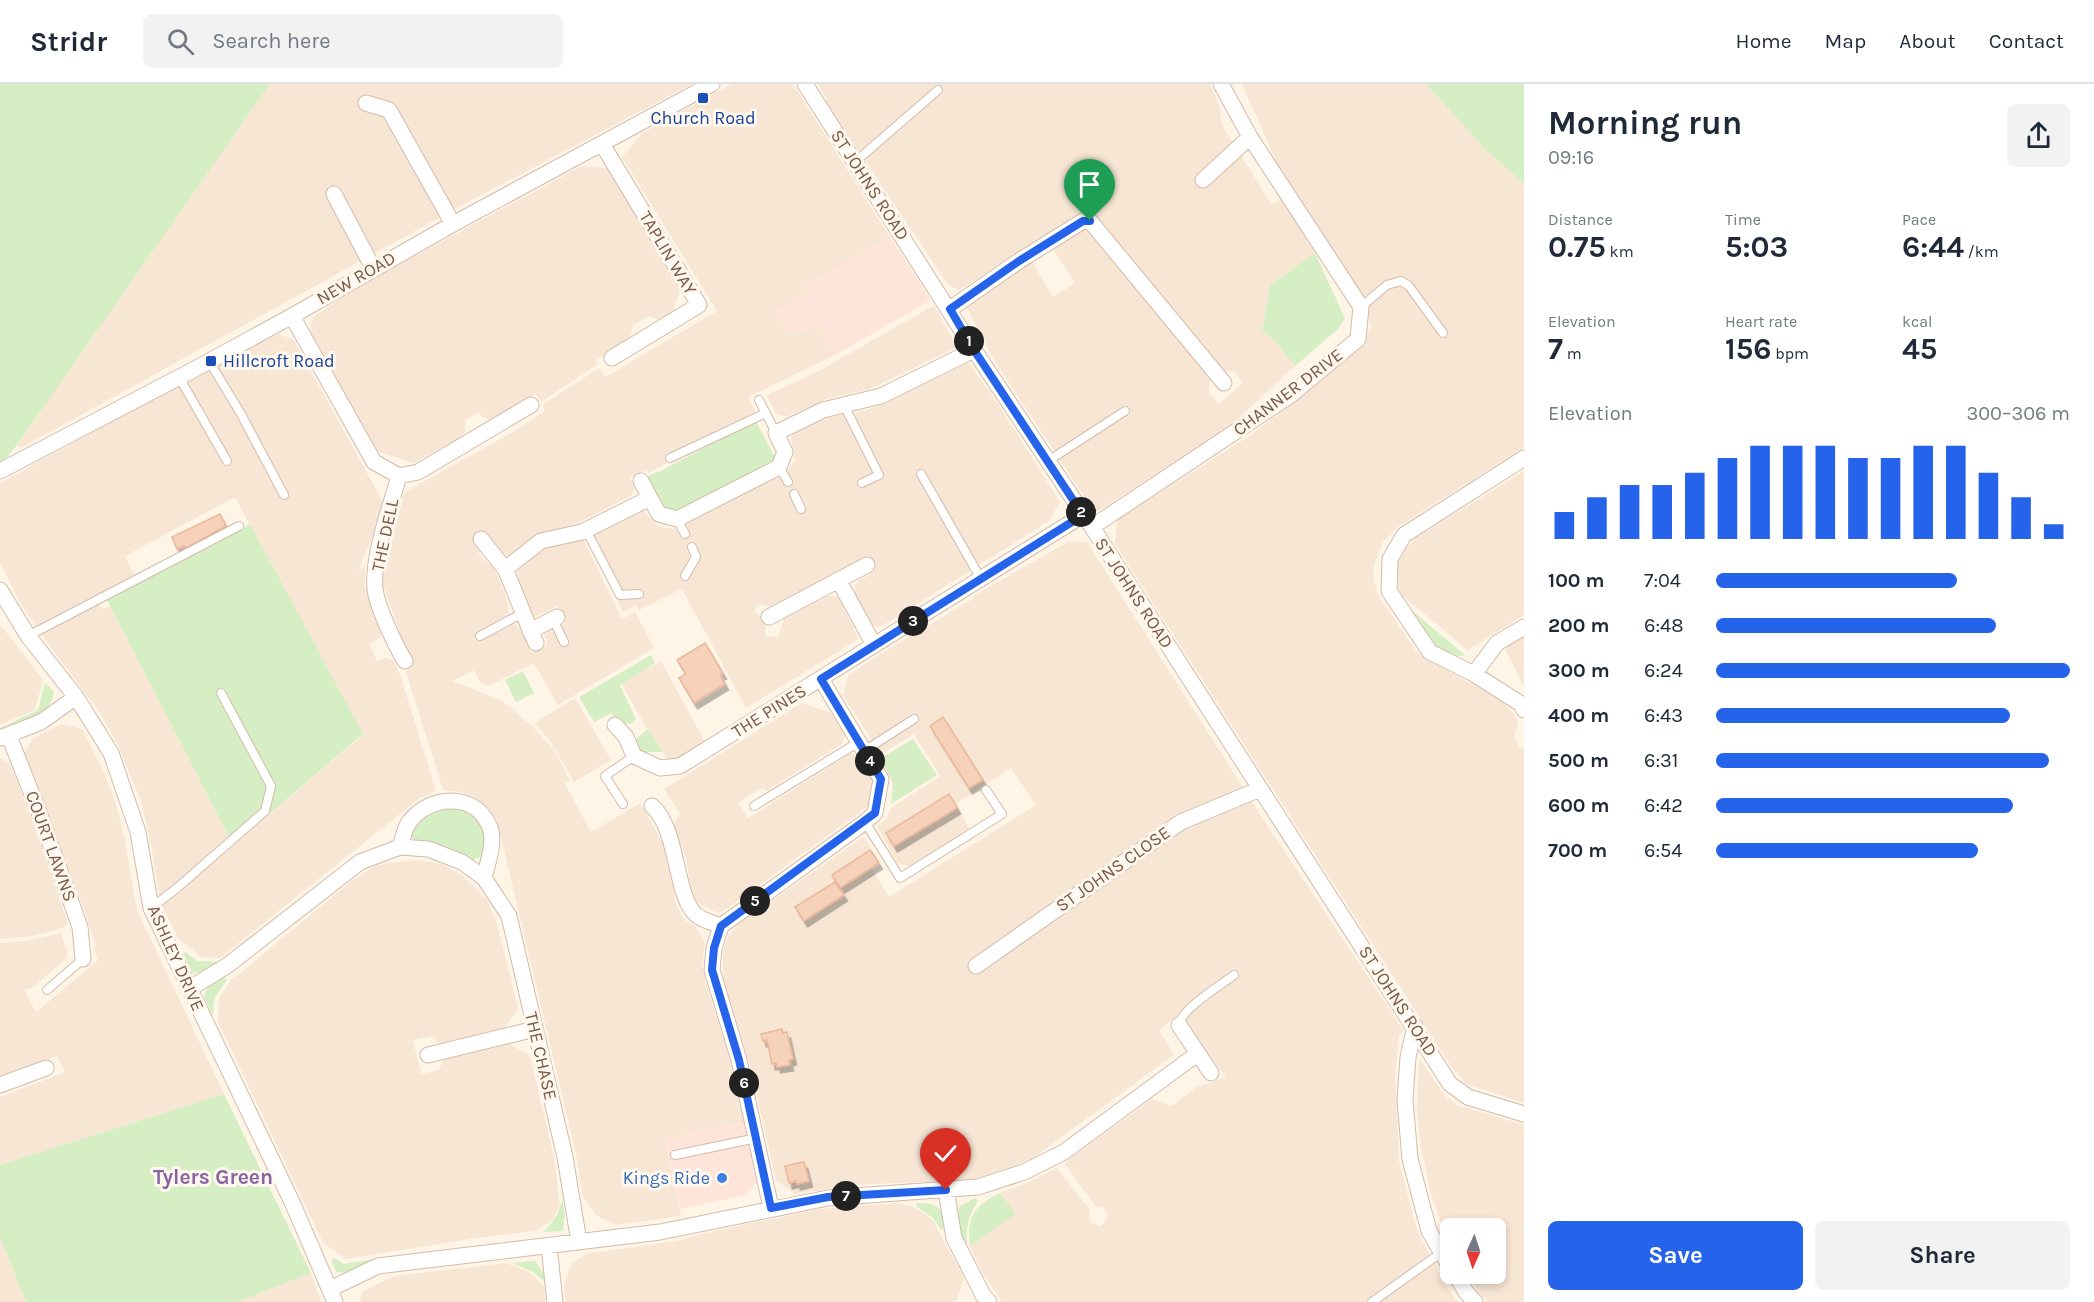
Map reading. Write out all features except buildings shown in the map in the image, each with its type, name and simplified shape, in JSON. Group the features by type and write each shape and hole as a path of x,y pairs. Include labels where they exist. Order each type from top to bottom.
{"street":[{"name":"NEW ROAD","path":"0,471 292,316 373,268 712,84"},
{"name":"ST JOHNS ROAD","path":"805,84 974,350 1088,521 1415,1026 1450,1084 1468,1097 1524,1114"},
{"path":"1221,84 1250,137 1360,307"},
{"path":"366,103 389,110 453,224"},
{"path":"1203,180 1250,137"},
{"name":"TAPLIN WAY","path":"602,144 699,305 612,358"},
{"path":"334,194 373,268"},
{"path":"950,309 1019,261 1083,221 1090,221 1224,383"},
{"name":"CHANNER DRIVE","path":"1088,521 1292,394 1358,339 1360,307"},
{"path":"292,316 374,462 399,476 418,472 531,405"},
{"path":"641,481 659,514 677,519 779,467 785,452 776,433 823,410 881,396 974,350"},
{"path":"1524,458 1404,535 1390,559 1389,591 1430,652 1474,674 1521,704 1524,710"},
{"name":"THE DELL","path":"399,476 376,564 375,590 395,644 405,661"},
{"path":"505,568 541,541 586,530 650,498"},
{"name":"THE PINES","path":"634,756 660,768 680,766 981,579 1088,521"},
{"path":"481,539 505,568 521,614 533,637 555,618"},
{"path":"769,618 867,565"},
{"path":"839,581 874,645"},
{"name":"ASHLEY DRIVE","path":"0,590 28,636 76,697 111,753 138,832 151,908 292,1202 332,1296"},
{"path":"1474,674 1497,643 1524,627"},
{"path":"771,1208 739,1060 712,970 714,948 721,926 875,813 881,779 821,679"},
{"path":"4,737 41,722 76,697"},
{"path":"615,725 626,737 634,756"},
{"name":"COURT LAWNS","path":"4,737 38,807 80,927 83,959"},
{"name":"ST JOHNS CLOSE","path":"976,966 1181,822 1260,789"},
{"path":"400,848 408,823 424,807 444,800 472,805 489,823 492,844 484,878"},
{"path":"652,806 660,812 674,850 686,903 697,916 721,926"},
{"name":"THE CHASE","path":"189,988 228,965 360,862 400,848 428,849 462,862 484,878 509,916 565,1157 579,1242"},
{"path":"1179,1025 1211,1073"},
{"path":"1415,1026 1408,1057 1406,1100 1410,1159 1429,1231 1440,1249"},
{"path":"428,1055 535,1029"},
{"path":"332,1296 378,1266 660,1232 828,1197 978,1187 1024,1172 1064,1152 1197,1054"},
{"path":"0,1085 46,1068"},
{"path":"946,1190 954,1238 982,1300"},
{"path":"549,1246 555,1302"},
{"path":"1461,1284 1475,1302"}],"lane":[{"path":"855,162 938,90"},
{"path":"1360,307 1387,285 1401,281 1409,286 1443,333"},
{"path":"209,361 241,414 284,495"},
{"path":"180,376 227,460"},
{"path":"759,400 776,433"},
{"path":"844,405 879,475 862,483"},
{"path":"1048,461 1125,411"},
{"path":"670,458 766,413"},
{"path":"779,467 788,482"},
{"path":"921,474 981,579"},
{"path":"794,494 801,509"},
{"path":"677,519 685,534"},
{"path":"28,636 239,526"},
{"path":"586,530 620,595 639,594"},
{"path":"685,576 696,557 692,547"},
{"path":"480,636 521,614"},
{"path":"555,618 564,642"},
{"path":"151,908 265,811 271,786 221,693"},
{"path":"754,806 914,718"},
{"path":"623,804 605,776 634,756"},
{"path":"865,822 900,878 1002,814 986,789"},
{"path":"46,990 83,959"},
{"path":"1179,1025 1182,1017 1193,1006 1234,975"},
{"path":"675,1155 757,1138"},
{"path":"1372,1302 1440,1253"}],"shaded area":[{"path":"270,84 692,84 455,209 21,448 17,445"},
{"path":"732,84 793,84 890,237 805,286 809,293 795,329 798,333 818,324 835,355 748,397 757,415 648,473 646,470 630,478 634,487 632,495 514,556 504,555 490,542 478,554 497,575 510,615 523,632 532,653 548,644 544,634 546,632 565,622 557,606 535,617 531,616 517,573 518,569 546,548 583,539 622,619 635,612 654,648 558,705 534,663 489,686 480,682 474,670 452,681 501,700 531,725 553,749 570,780 565,784 591,832 640,803 662,841 671,868 676,905 685,920 696,927 705,944 702,965 706,984 727,1050 744,1122 664,1138 681,1216 616,1225 597,1216 583,1197 576,1154 497,820 489,809 476,798 462,792 443,790 406,672 412,666 382,582 383,560 390,547 405,492 515,431 545,411 542,405 599,368 605,377 717,311 622,157 642,133"},
{"path":"817,84 1210,84 1218,102 1223,127 1272,205 1284,196 1302,223 1315,253 1270,285 1262,331 1274,339 1295,366 1243,414 1216,435 1095,513 994,360 965,304 1032,262 1053,297 1075,283 1053,249 1082,230 1088,229 1210,379 1209,393 1219,404 1243,383 1235,372 1221,370 1089,207 960,290 949,286 826,102 827,99"},
{"path":"1242,84 1426,84 1486,150 1524,184 1524,447 1399,526 1383,542 1374,565 1373,577 1378,595 1416,651 1426,659 1501,700 1514,714 1518,723 1514,736 1520,748 1524,749 1524,1103 1466,1084 1451,1066 1115,544 1117,520 1252,434 1316,384 1364,339 1372,328 1368,316 1285,181"},
{"path":"582,166 606,168 681,288 671,316 662,321 649,316 633,325 630,340 595,361 597,365 541,402 535,394 492,420 483,418 479,412 465,420 465,432 462,436 413,463 376,451 310,330 312,318 372,279"},
{"path":"890,237 931,300 835,355 818,324 797,333 795,329 788,332 774,310 809,293 805,285"},
{"path":"934,305 957,347 870,389 827,399 786,417 776,414 767,395 819,371"},
{"path":"279,334 294,340 384,504 377,527 358,570 365,566 365,585 381,633 380,638 369,644 377,661 385,658 394,661 436,791 420,798 220,958 201,957 178,938 162,906 363,735 235,497 125,556 134,575 36,627 19,601 0,562 0,483 239,352"},
{"path":"968,363 993,396 1060,502 1049,521 882,626 874,627 854,593 855,585 859,580 871,574 865,558 772,607 758,604 754,612 761,616 765,623 765,636 778,637 784,619 828,596 838,597 859,639 746,708 682,589 639,610 636,605 623,612 587,538 643,511 659,527 675,529 786,473 795,460 791,438 795,433 831,417 853,413 857,418 855,413 882,405"},
{"path":"1524,471 1524,615 1468,650 1400,594 1397,577 1398,565 1404,551 1416,538"},
{"path":"1068,542 1087,542 1263,819 1404,1031 1399,1035 1395,1076 1399,1161 1415,1224 1440,1275 1440,1284 1445,1284 1458,1302 1002,1302 982,1272 970,1246 1016,1214 1000,1193 1057,1168 1089,1209 1089,1219 1093,1224 1100,1226 1106,1221 1107,1212 1103,1207 1098,1208 1095,1205 1064,1163 1152,1099 1171,1106 1195,1088 1226,1077 1178,1015 1159,1030 1174,1055 1033,1158 971,1180 850,1185 795,1194 776,1180 750,1065 723,977 723,953 726,941 737,925 863,837 880,862 871,868 889,897 1036,805 1011,768 957,803 971,834 916,868 897,863 877,826 886,819 891,808 940,776 914,734 881,754 843,696 848,676 974,598 973,596"},
{"path":"98,602 102,609 110,606 230,839 160,899 142,804 118,745 101,714 40,633"},
{"path":"0,624 43,680 35,710 0,725"},
{"path":"1524,636 1524,687 1505,648"},
{"path":"661,661 705,742 691,752 669,762 621,683"},
{"path":"575,698 611,760 574,782 552,744 535,723"},
{"path":"802,703 831,713 845,735 842,744 766,791 763,787 738,803 748,818 851,753 859,755 872,779 874,789 870,805 718,913 692,900 686,857 673,825 680,813 664,789"},
{"path":"62,724 82,729 105,775 117,807 137,910 224,1094 0,1165 0,1097 65,1072 57,1056 0,1077 0,943 19,942 61,933 68,953 67,958 33,987 24,990 36,1012 98,960 94,948 96,946 82,904 24,753 33,738"},
{"path":"0,758 10,764 32,819 68,923 63,928 32,936 0,939"},
{"path":"417,860 441,864 461,874 487,900 496,920 518,1009 504,1028 439,1043 432,1036 413,1040 421,1074 439,1070 443,1060 510,1044 530,1056 554,1157 560,1205 552,1221 536,1231 346,1259 323,1243 218,1022 219,998 233,977 349,883 375,866"},
{"path":"1419,1058 1445,1096 1457,1105 1524,1125 1524,1302 1488,1302 1473,1284 1506,1284 1506,1218 1440,1218 1440,1220 1430,1191 1420,1142 1417,1110"},
{"path":"744,1122 757,1182 745,1195 680,1209 664,1138"},
{"path":"895,1203 921,1211 933,1221 964,1278 957,1300 954,1302 566,1302 564,1286 571,1265 585,1254 676,1241 820,1209"},
{"path":"0,1237 26,1302 0,1302"},
{"path":"506,1263 529,1272 544,1286 546,1302 360,1302 362,1292 394,1276"},
{"path":"311,1273 321,1302 237,1302"}],"green space":[{"path":"0,84 270,84 17,445 0,463"},
{"path":"1426,84 1524,84 1524,184 1486,150"},
{"path":"1315,253 1345,318 1338,329 1295,366 1274,339 1262,331 1270,285"},
{"path":"755,420 774,455 774,461 676,511 666,511 661,507 646,480 649,475 661,471"},
{"path":"250,524 363,734 162,906 160,899 230,839 106,598"},
{"path":"1404,604 1465,655 1450,658 1430,646"},
{"path":"651,655 655,663 620,685 636,719 630,724 624,723 617,720 611,713 594,722 579,697"},
{"path":"523,671 534,693 516,702 505,680"},
{"path":"45,683 54,691 50,704 44,712 0,733 0,728 38,710"},
{"path":"648,729 663,752 639,752 635,745 636,739"},
{"path":"913,739 937,775 891,804 893,783 881,758"},
{"path":"437,807 463,809 472,814 480,824 484,836 483,856 472,860 419,844 415,840 411,834 411,826"},
{"path":"185,952 198,961 219,962 203,972 192,972 183,954"},
{"path":"224,976 227,980 214,999 213,1016 204,997 207,988"},
{"path":"224,1094 311,1273 237,1302 26,1302 0,1237 0,1165"},
{"path":"1000,1193 1016,1214 970,1246 969,1227 974,1213 984,1202"},
{"path":"976,1198 978,1201 968,1222 967,1245 964,1245 958,1216 959,1206"},
{"path":"562,1199 565,1214 563,1231 543,1232 556,1217"},
{"path":"917,1203 930,1204 940,1209 946,1216 945,1229 941,1230 933,1218 916,1206"},
{"path":"335,1258 344,1264 374,1259 374,1263 353,1272 337,1273 331,1260"},
{"path":"535,1261 546,1276 549,1302 547,1302 545,1282 533,1272 512,1263"}],"place":[{"name":"Church Road","path":"703,98"},
{"name":"Hillcroft Road","path":"211,361"},
{"name":"Kings Ride","path":"722,1178"}],"district":[{"name":"Tylers Green","path":"213,1177"}],"route":[{"path":"946,1190 828,1197 771,1208 739,1060 712,970 714,948 721,926 875,813 881,779 821,679 1083,515 974,350 950,309 1019,261 1083,221 1090,221"}]}
